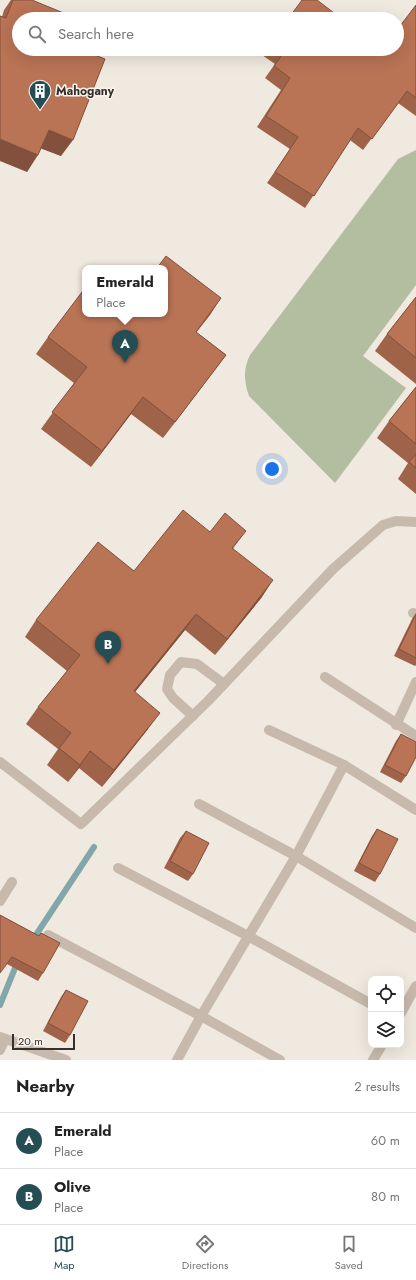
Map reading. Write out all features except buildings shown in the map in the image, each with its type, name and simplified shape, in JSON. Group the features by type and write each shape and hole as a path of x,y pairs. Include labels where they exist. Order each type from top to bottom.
{"street":[{"path":"0,762 81,824 193,716 333,569 383,525 396,522 416,522"},
{"path":"193,716 173,698 167,689 170,675 181,662 197,664 224,684"},
{"path":"324,677 396,725 416,736"},
{"path":"396,725 416,682"},
{"path":"269,730 344,765 416,810"},
{"path":"177,1060 201,1016 296,856 344,765"},
{"path":"199,804 296,856 416,928"},
{"path":"118,868 248,936 368,1002"},
{"path":"0,901 12,882"},
{"path":"48,935 201,1016 280,1060"},
{"path":"402,1012 416,986"},
{"path":"0,1050 3,1038 66,1060"},
{"path":"373,1060 380,1048"}],"green space":[{"path":"416,150 416,285 363,356 406,388 335,483 249,396 245,380 246,365 250,355 398,159"}],"waterway":[{"path":"32,941 94,847"},
{"path":"0,1005 18,963"}],"place":[{"name":"Mahogany","path":"40,110"},
{"name":"Emerald","path":"125,363"},
{"name":"Olive","path":"108,664"}]}
